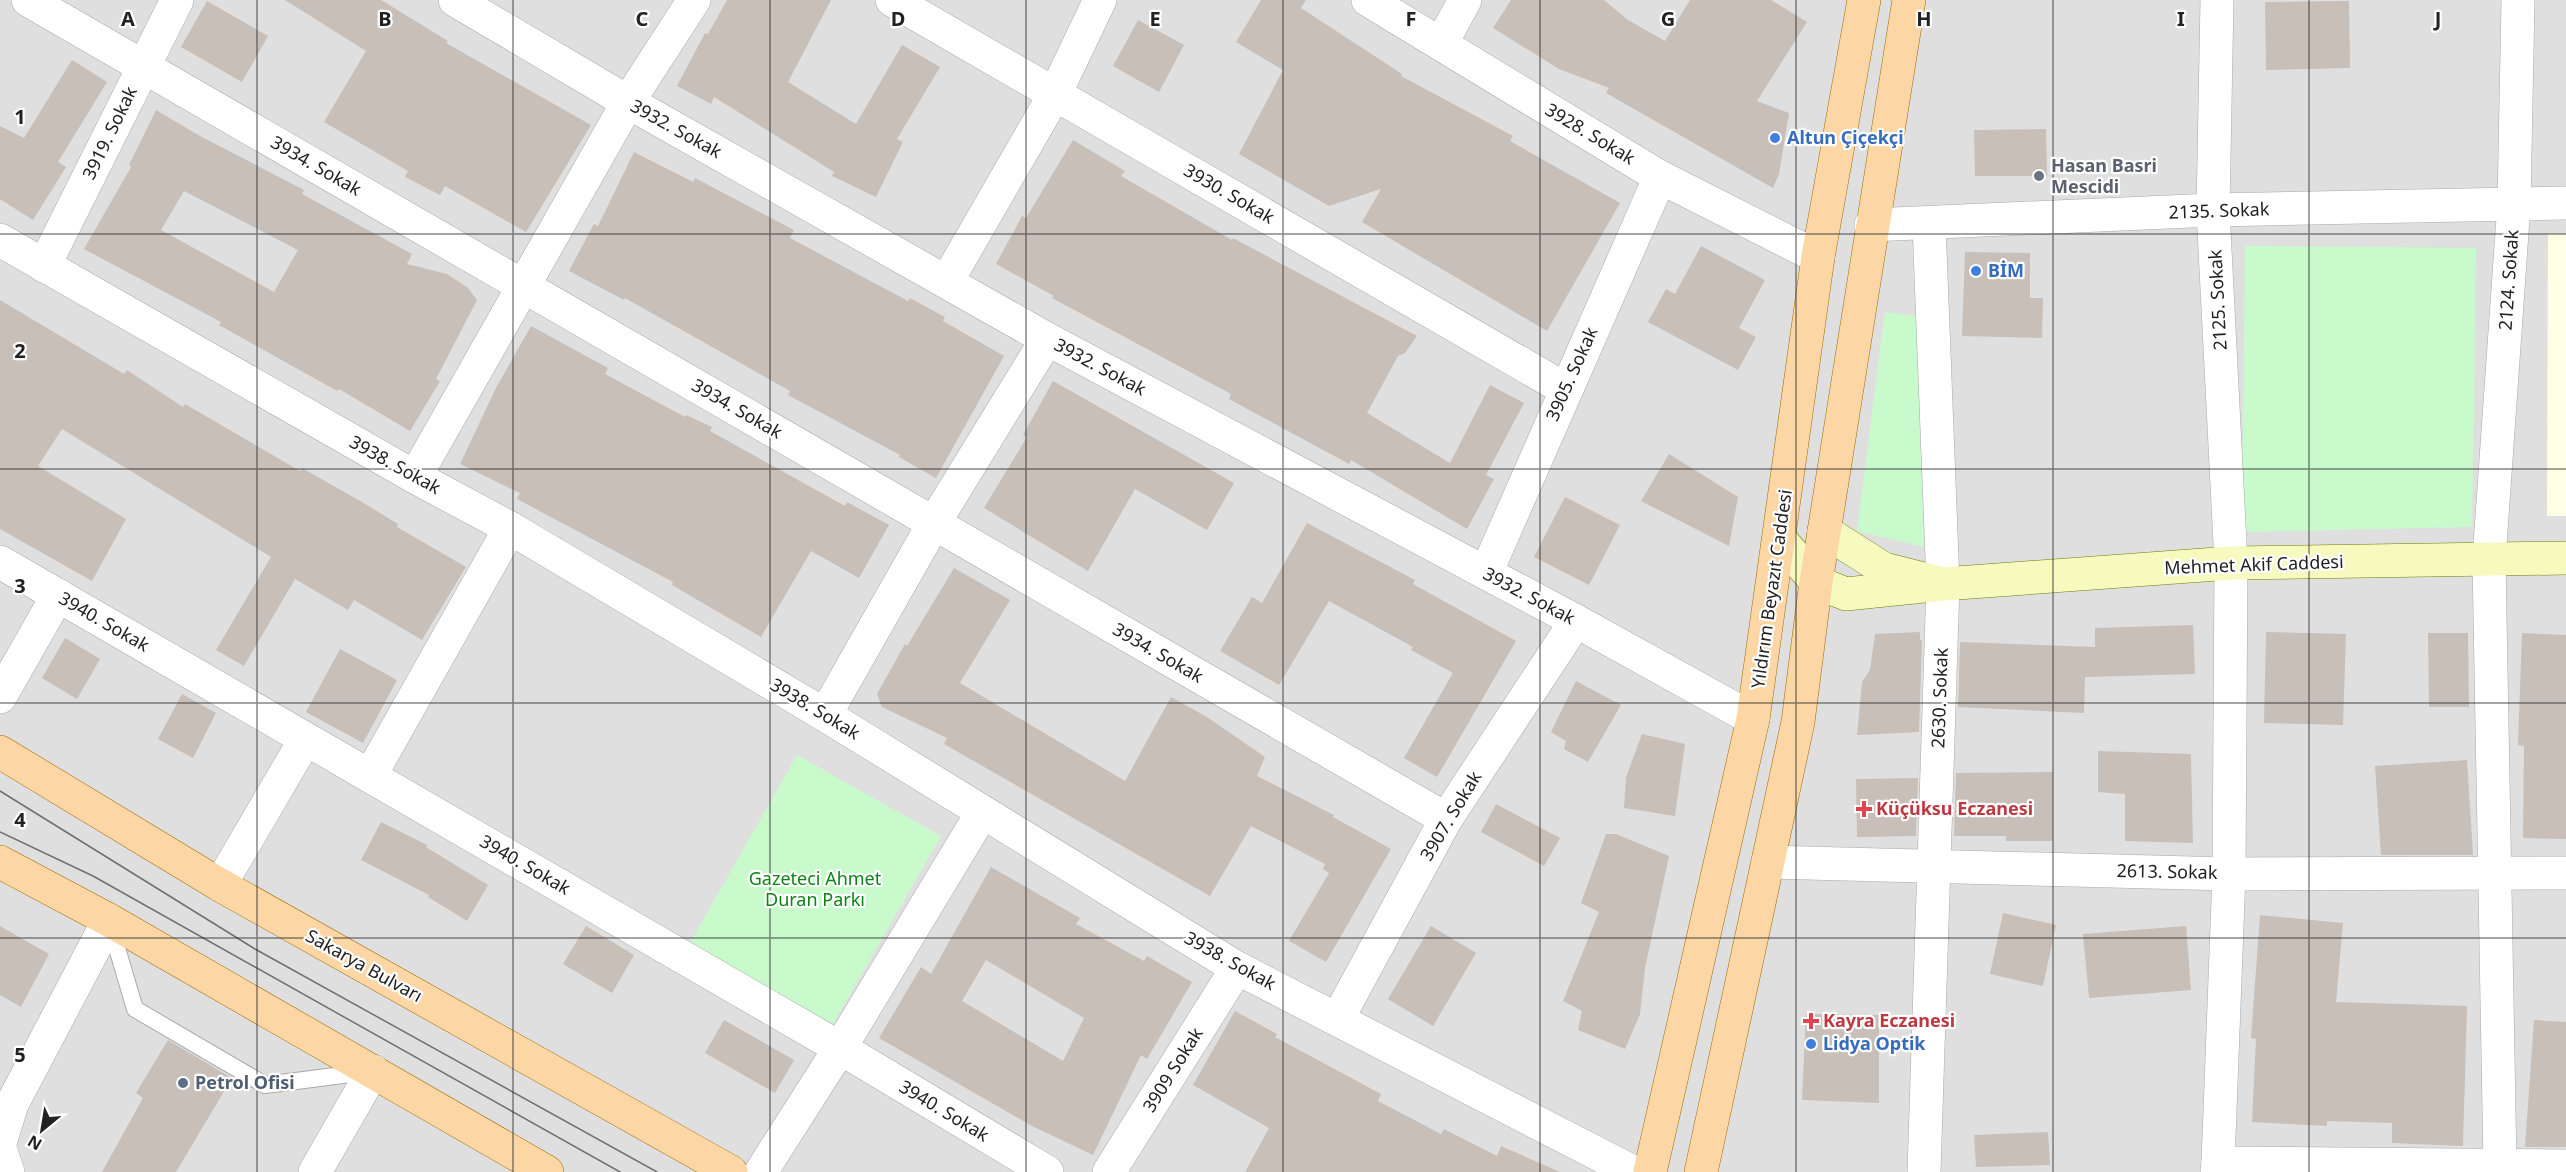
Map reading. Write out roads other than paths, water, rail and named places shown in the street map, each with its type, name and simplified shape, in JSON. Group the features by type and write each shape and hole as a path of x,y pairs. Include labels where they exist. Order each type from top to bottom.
{"main road":[{"name":"Yıldırım Beyazıt Caddesi","path":"1650,1172 1753,719 1818,257 1864,0"},
{"path":"1701,1172 1798,723 1816,582 1871,225 1909,0"},
{"name":"Sakarya Bulvarı","path":"0,752 220,885 731,1172"},
{"path":"0,862 109,920 547,1172"}],"street":[{"name":"3934. Sokak","path":"28,0 1446,819"},
{"name":"3919. Sokak","path":"44,266 177,0"},
{"name":"3932. Sokak","path":"455,0 628,102 1047,339 1576,621 1753,719"},
{"path":"415,477 628,102 694,0"},
{"name":"3930. Sokak","path":"892,0 1565,389"},
{"path":"946,281 1055,94 1100,0"},
{"name":"3928. Sokak","path":"1368,0 1660,177 1818,257"},
{"path":"1441,44 1465,0"},
{"name":"2125. Sokak","path":"2217,0 2213,210 2230,563 2229,874 2218,1167"},
{"name":"2124. Sokak","path":"2500,1166 2489,559 2514,204 2518,0"},
{"name":"3905. Sokak","path":"1486,573 1660,177"},
{"name":"2135. Sokak","path":"1871,225 2213,210 2566,203"},
{"name":"2630. Sokak","path":"1924,1172 1943,584 1929,224"},
{"name":"3938. Sokak","path":"0,240 415,477 510,528 825,715 1237,968 1338,1018 1633,1172"},
{"path":"825,715 934,523 1047,339"},
{"path":"370,776 510,528"},
{"path":"1824,531 1884,569 1943,584"},
{"path":"1780,538 1816,582"},
{"name":"Mehmet Akif Caddesi","path":"1816,582 1846,594 1943,584 2230,563 2566,558"},
{"name":"3940. Sokak","path":"0,562 840,1048 1047,1172"},
{"path":"0,697 58,595"},
{"name":"3907. Sokak","path":"1338,1018 1446,819 1576,621"},
{"path":"220,885 305,740"},
{"path":"761,1172 840,1048 982,813"},
{"name":"2613. Sokak","path":"1768,862 2229,874 2566,873"},
{"path":"0,1143 12,1104 109,920"},
{"name":"3909 Sokak","path":"1109,1172 1237,968"},
{"path":"315,1172 373,1071"},
{"path":"0,1149 8,1172"},
{"path":"2218,1167 2566,1166"}],"lane":[{"path":"109,920 135,1009 265,1085 373,1071"}],"tram line":[{"path":"0,791 255,949 657,1172"},
{"path":"0,832 93,876 620,1172"}],"place":[{"name":"Altun Çiçekçi","path":"1775,138"},
{"name":"Hasan Basri Mescidi","path":"2039,176"},
{"name":"BİM","path":"1976,271"},
{"name":"Küçüksu Eczanesi","path":"1864,809"},
{"name":"Kayra Eczanesi","path":"1811,1021"},
{"name":"Lidya Optik","path":"1811,1044"},
{"name":"Petrol Ofisi","path":"183,1083"}],"park label":[{"name":"Gazeteci Ahmet Duran Parkı","path":"815,889"}]}
